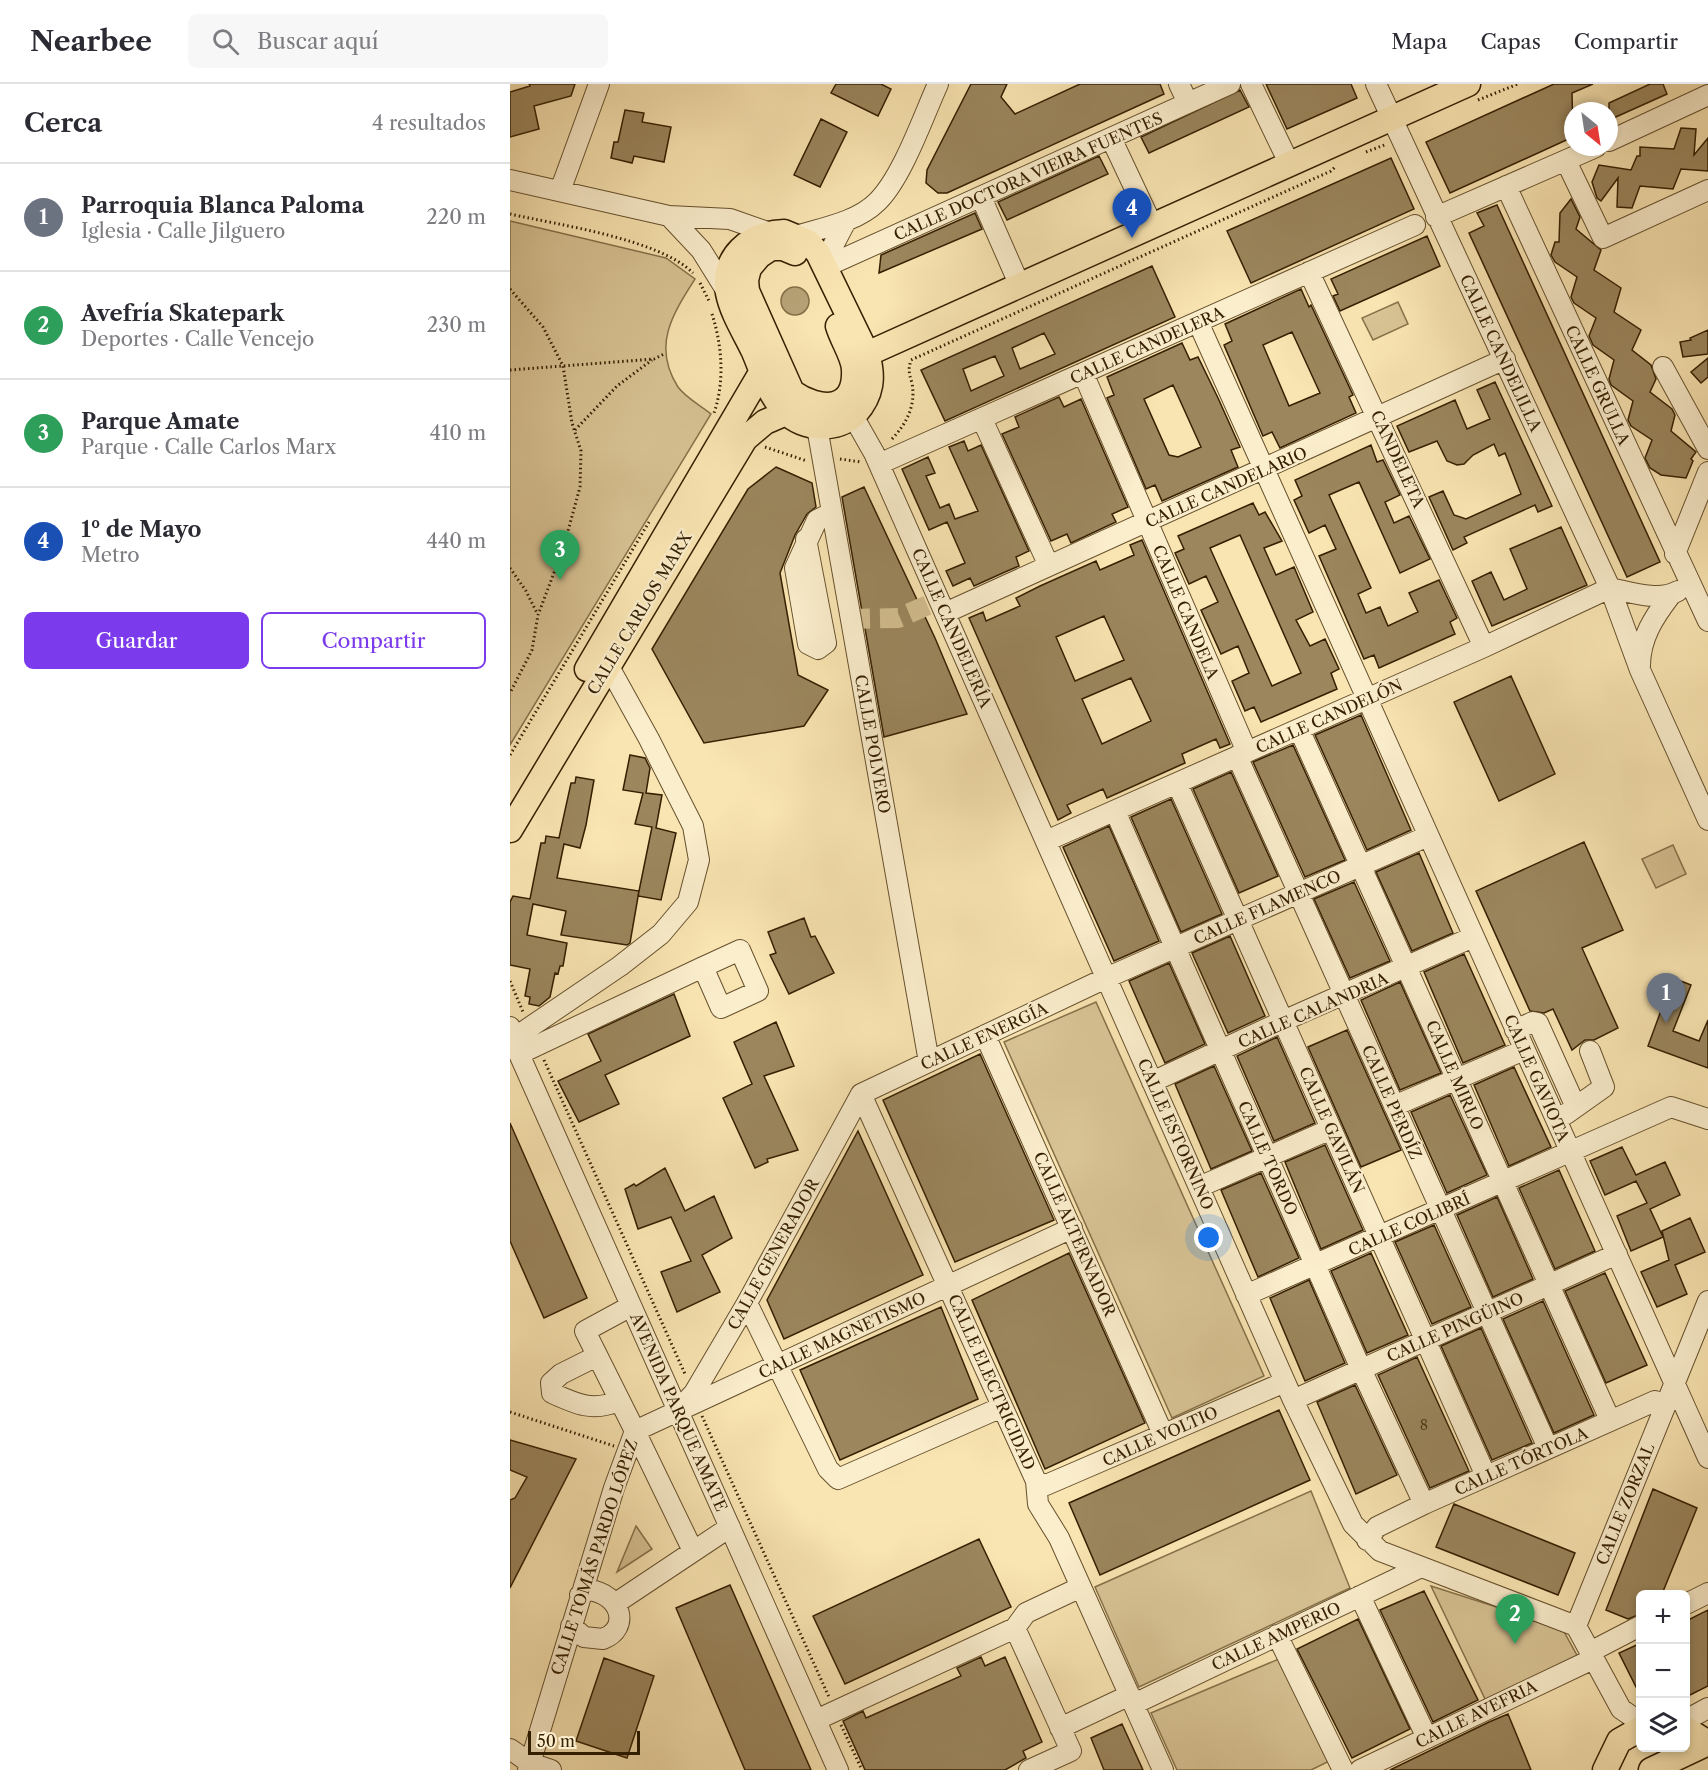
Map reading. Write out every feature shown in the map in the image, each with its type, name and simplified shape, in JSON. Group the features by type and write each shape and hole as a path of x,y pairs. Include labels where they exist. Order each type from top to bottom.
{"main road":[{"path":"865,350 1020,286 1290,165 1393,130 1468,84"},
{"path":"770,233 796,236 808,243 825,265 865,350 872,370 872,385 865,402 853,416 836,425 817,427 801,423 786,413 762,371 729,295 729,272 738,250 753,238 770,233"},
{"path":"834,315 855,368 854,383 849,394 840,402 824,407 807,403 792,392 747,291 749,268 759,256 771,248 783,248 806,259 834,315 849,337 865,350"},
{"name":"CALLE CARLOS MARX","path":"510,800 762,371"},
{"name":"CALLE CARLOS MARX","path":"510,830 745,439 765,422 786,413"},
{"path":"1605,1770 1619,1741 1636,1732"},
{"path":"1690,1732 1708,1743"},
{"path":"1651,1770 1708,1743"}],"street":[{"path":"560,191 599,84"},
{"path":"796,236 846,220 876,203 892,183 938,84"},
{"path":"1179,84 1188,103"},
{"name":"CALLE DOCTORA VIEIRA FUENTES","path":"825,265 1230,84"},
{"path":"1251,84 1290,165"},
{"name":"CALLE CANDELILLA","path":"1376,84 1393,130 1505,358 1610,588 1640,670 1708,820"},
{"path":"1618,137 1701,96"},
{"path":"1112,138 1153,227"},
{"path":"1436,217 1577,156"},
{"path":"1566,161 1603,238 1708,189"},
{"path":"510,180 669,216 730,219 770,233"},
{"name":"CALLE GRULLA","path":"1506,186 1689,585 1708,621"},
{"path":"981,197 1020,286"},
{"path":"669,216 701,250 729,295"},
{"path":"825,265 846,220"},
{"name":"CALLE CANDELERA","path":"874,461 982,419 1415,225"},
{"name":"CANDELETA","path":"1309,272 1484,647"},
{"name":"CALLE GAVIOTA","path":"1198,322 1365,699 1708,1458"},
{"name":"CALLE CANDELARIO","path":"945,613 1378,418 1505,358"},
{"path":"1663,367 1708,449"},
{"name":"CALLE CANDELA","path":"1083,373 1242,754"},
{"name":"CALLE CANDELERÍA","path":"853,416 945,613 1046,841"},
{"path":"982,419 1049,566"},
{"name":"CALLE POLVERO","path":"817,427 929,1062"},
{"path":"1675,554 1700,512 1708,472"},
{"path":"806,539 817,520 831,513"},
{"path":"1640,670 1640,652 1651,622 1670,596 1689,585"},
{"path":"1610,588 1670,596"},
{"name":"CALLE CANDELÓN","path":"1046,841 1484,647 1610,588"},
{"path":"513,1040 620,966 661,934 688,902 699,860 693,826 650,739 608,665"},
{"name":"CALLE MIRLO","path":"1299,729 1610,1420"},
{"name":"CALLE PERDÍZ","path":"1242,754 1298,893 1548,1448"},
{"name":"CALLE GAVILÁN","path":"1177,783 1486,1476"},
{"name":"CALLE TORDO","path":"1115,811 1361,1369 1424,1504"},
{"name":"CALLE FLAMENCO","path":"1107,978 1428,837"},
{"name":"CALLE ESTORNINO","path":"1046,841 1293,1400 1353,1524 1375,1539"},
{"name":"CALLE CALANDRIA","path":"1152,1082 1221,1052 1283,1021 1473,938"},
{"path":"513,1040 703,967"},
{"name":"CALLE ENERGÍA","path":"861,1094 1107,978"},
{"path":"1515,1030 1533,1022 1538,1023 1575,1105"},
{"name":"CALLE ALTERNADOR","path":"985,1035 1163,1434"},
{"name":"AVENIDA PARQUE AMATE","path":"513,1040 838,1770"},
{"path":"1394,1106 1524,1050"},
{"path":"1557,1122 1575,1105 1604,1087 1590,1051"},
{"name":"CALLE ELECTRICIDAD","path":"861,1094 1036,1481 1038,1504 1059,1538 1163,1770"},
{"name":"CALLE GENERADOR","path":"678,1410 694,1393 747,1302 861,1094"},
{"name":"CALLE COLIBRÍ","path":"1246,1295 1671,1107 1708,1119"},
{"path":"1199,1187 1331,1129"},
{"name":"CALLE MAGNETISMO","path":"635,1431 1072,1228"},
{"name":"CALLE PINGÜINO","path":"1293,1400 1617,1254"},
{"name":"CALLE ZORZAL","path":"1576,1626 1708,1301"},
{"path":"747,1302 828,1469 838,1479 1002,1407"},
{"name":"CALLE TOMÁS PARDO LÓPEZ","path":"529,1767 580,1595 635,1431 585,1331 631,1306"},
{"path":"597,1356 561,1374 551,1383 552,1393 590,1408 602,1407 618,1401"},
{"name":"CALLE VOLTIO","path":"1036,1481 1046,1485 1285,1382"},
{"name":"CALLE TÓRTOLA","path":"1375,1539 1424,1504 1655,1401 1666,1405"},
{"path":"635,1431 693,1551"},
{"path":"616,1603 730,1527"},
{"path":"1375,1539 1419,1568 1576,1626 1621,1710 1636,1719"},
{"name":"CALLE AMPERIO","path":"1060,1728 1132,1700 1419,1568"},
{"path":"816,1720 1015,1628 1026,1613 1081,1587"},
{"path":"571,1626 586,1638 609,1636 619,1617 616,1603 602,1592 589,1590 580,1595"},
{"path":"1690,1602 1708,1593"},
{"path":"1360,1596 1427,1738"},
{"path":"1015,1628 1071,1751 1029,1770"},
{"name":"CALLE AVEFRIA","path":"1360,1770 1591,1655 1636,1629"},
{"path":"1277,1635 1343,1770"},
{"path":"1690,1718 1708,1708"},
{"path":"1619,1741 1621,1710"},
{"path":"510,1749 529,1767 551,1770"}],"path":[{"path":"1357,152 1367,152 1393,130"},
{"path":"886,443 906,422 914,401 908,370 911,360 1331,171 1342,160"},
{"path":"510,214 654,248 682,261 695,274 708,299 717,329 721,376 720,395 713,414"},
{"path":"510,289 543,327 563,366 574,430 581,451 580,487 564,549 538,615 532,650 510,693"},
{"path":"574,430 617,386 664,354"},
{"path":"510,370 654,359"},
{"path":"756,444 810,462 816,461"},
{"path":"830,460 874,461"},
{"path":"510,754 653,514"},
{"path":"510,568 526,591 538,615"},
{"path":"510,1412 627,1451"}],"shaded area":[{"path":"510,221 666,258 695,279 679,305 668,331 666,358 670,372 681,391 711,414 510,745"},
{"path":"795,287 805,291 809,301 805,311 795,315 785,311 781,301 785,291"},
{"path":"1398,302 1408,324 1373,340 1362,318"},
{"path":"1673,845 1686,874 1656,888 1642,859"},
{"path":"1096,1002 1264,1376 1172,1418 1004,1042"},
{"path":"1311,1491 1350,1588 1139,1687 1095,1587"},
{"path":"636,1526 652,1549 617,1572"},
{"path":"1431,1586 1562,1628 1579,1659 1486,1701"},
{"path":"1293,1653 1342,1755 1311,1770 1177,1770 1151,1713"}],"building":[{"path":"529,84 575,84 571,96 534,106 539,129 510,137 510,92 530,86"},
{"path":"836,84 881,84 891,89 878,116 831,93"},
{"path":"971,84 1007,84 1001,97 1015,114 1080,84 1160,84 1164,94 947,193 938,193 926,183 927,170"},
{"path":"1266,84 1351,84 1357,98 1287,129"},
{"path":"1554,84 1593,84 1572,93 1572,102 1564,102 1564,141 1450,193 1426,142"},
{"path":"1650,84 1663,84 1667,94 1618,116 1618,102 1611,102"},
{"path":"1240,90 1249,107 1149,153 1141,137"},
{"path":"625,110 644,113 642,122 671,127 664,162 634,156 632,163 611,158 614,142 618,142"},
{"path":"821,119 847,132 820,187 794,175"},
{"path":"1681,128 1696,129 1694,155 1708,138 1708,171 1681,169 1673,189 1640,186 1632,208 1617,207 1618,178 1601,201 1597,198 1592,182 1599,165 1631,170 1637,156 1640,156 1640,147 1674,149"},
{"path":"1099,156 1108,174 1007,220 998,202"},
{"path":"1391,158 1414,209 1251,283 1227,231"},
{"path":"1571,199 1580,217 1576,229 1601,250 1594,270 1621,288 1614,312 1641,330 1632,350 1651,365 1656,379 1650,392 1672,409 1675,415 1671,431 1696,452 1691,459 1693,461 1686,478 1661,475 1650,468 1645,458 1652,440 1631,426 1628,420 1633,401 1611,385 1609,379 1614,360 1593,345 1589,336 1596,318 1574,303 1571,297 1577,277 1555,262 1551,255 1555,242 1559,242 1560,213"},
{"path":"1497,205 1660,562 1627,577 1469,233 1484,226 1477,213"},
{"path":"975,213 982,229 879,273 881,255"},
{"path":"1427,236 1440,266 1340,311 1333,296 1338,294 1331,279"},
{"path":"1152,266 1175,317 945,421 921,370","holes":["1044,333 1055,354 1020,369 1012,348","995,356 1004,376 971,391 963,369"]},
{"path":"1301,289 1309,307 1311,305 1353,395 1349,397 1356,413 1280,448 1272,432 1263,436 1224,345 1232,341 1225,324","holes":["1292,332 1320,393 1289,406 1263,345"]},
{"path":"1708,330 1708,354 1683,357 1680,342 1691,340 1690,338"},
{"path":"1182,343 1190,360 1198,357 1218,398 1240,447 1231,450 1238,467 1162,501 1155,485 1146,489 1107,398 1114,395 1107,377","holes":["1173,385 1201,447 1178,457 1169,455 1144,399"]},
{"path":"1708,358 1708,377 1701,383 1691,372"},
{"path":"1495,382 1552,506 1538,512 1535,505 1464,537 1467,543 1453,550 1429,497 1443,491 1454,515 1466,519 1521,494 1505,453 1499,456 1494,444 1473,455 1464,464 1457,465 1447,461 1437,441 1409,452 1397,426 1455,400 1467,429 1490,419 1477,390"},
{"path":"1059,397 1064,407 1081,399 1128,507 1112,514 1116,522 1071,543 1067,534 1051,541 1002,434 1019,427 1015,417"},
{"path":"964,441 968,451 981,445 1029,551 1016,557 1019,566 974,586 970,578 953,586 946,571 965,563 947,522 929,530 902,469 928,457 935,473 926,476 940,508 949,504 955,519 978,511 949,447"},
{"path":"1371,445 1377,462 1383,460 1400,495 1385,502 1394,523 1409,516 1430,559 1400,573 1359,482 1329,495 1371,588 1358,594 1366,613 1380,607 1388,626 1418,612 1409,593 1439,580 1457,618 1450,622 1455,634 1379,668 1374,655 1364,659 1319,556 1336,549 1325,525 1309,533 1294,500 1302,496 1295,480"},
{"path":"776,467 812,483 816,507 807,514 795,535 780,573 798,675 828,690 804,726 704,743 652,649 748,489"},
{"path":"864,487 935,638 967,714 884,737 842,497"},
{"path":"1253,503 1259,515 1265,512 1282,541 1264,548 1276,575 1294,567 1313,612 1296,620 1310,646 1325,639 1339,669 1331,673 1337,689 1261,722 1254,707 1245,711 1232,681 1249,673 1238,646 1221,654 1201,610 1218,602 1206,576 1189,584 1175,553 1184,549 1178,536","holes":["1240,535 1301,673 1272,686 1210,548"]},
{"path":"1561,527 1587,585 1492,626 1472,581 1491,572 1504,600 1527,589 1510,549"},
{"path":"1142,540 1230,744 1220,748 1216,739 1182,754 1185,763 1107,798 1103,789 1067,805 1071,813 1058,820 969,618 983,612 986,621 1020,606 1016,598 1096,561 1100,570 1134,555 1130,545","holes":["1104,616 1124,660 1075,681 1056,637","1131,678 1151,721 1102,744 1082,699"]},
{"path":"1511,676 1555,774 1499,801 1454,702"},
{"path":"1361,715 1411,830 1367,850 1315,735"},
{"path":"1293,745 1345,860 1305,877 1253,762"},
{"path":"630,755 645,758 650,768 646,793 662,795 656,828 676,833 661,900 638,896 652,827 635,824 643,793 623,790"},
{"path":"1231,772 1278,876 1239,893 1193,789"},
{"path":"576,777 594,780 586,825 580,848 564,844 557,878 639,891 630,943 627,945 561,935 566,911 533,904 527,935 567,943 563,966 560,966 558,974 555,973 550,997 539,1006 529,1004 530,997 525,996 530,969 510,965 510,902 513,896 530,899 541,843 545,843 546,836 559,838 571,783 575,783"},
{"path":"1171,799 1222,914 1181,932 1131,817"},
{"path":"1109,826 1159,941 1114,961 1063,847"},
{"path":"1584,842 1623,930 1582,948 1618,1028 1594,1040 1585,1040 1572,1050 1553,1009 1544,1013 1530,1011 1476,891"},
{"path":"1419,853 1453,933 1412,951 1376,872"},
{"path":"1354,882 1390,961 1350,978 1314,899"},
{"path":"804,918 811,937 815,936 834,973 789,994 770,955 776,953 768,932"},
{"path":"1230,936 1265,1016 1228,1033 1192,953"},
{"path":"1464,954 1505,1045 1463,1063 1424,972"},
{"path":"1169,963 1205,1044 1165,1063 1129,981"},
{"path":"1673,978 1691,985 1673,1031 1699,1041 1708,1020 1708,1068 1648,1046"},
{"path":"1400,982 1441,1073 1400,1090 1361,1000"},
{"path":"674,994 690,1036 605,1075 619,1104 579,1122 558,1081 601,1061 588,1034"},
{"path":"776,1022 794,1066 764,1076 798,1150 767,1159 768,1162 755,1168 723,1098 752,1084 734,1042"},
{"path":"1347,1030 1401,1150 1361,1167 1308,1047"},
{"path":"1277,1037 1315,1123 1274,1141 1237,1056"},
{"path":"980,1054 1054,1220 955,1262 883,1100"},
{"path":"1214,1066 1252,1151 1211,1169 1175,1084"},
{"path":"1514,1067 1551,1147 1509,1166 1474,1085"},
{"path":"1450,1095 1487,1175 1447,1193 1411,1112"},
{"path":"510,1123 587,1298 544,1318 510,1241"},
{"path":"858,1131 923,1275 784,1339 767,1300"},
{"path":"1325,1145 1363,1230 1321,1249 1285,1162"},
{"path":"1622,1147 1636,1175 1665,1162 1680,1195 1650,1209 1663,1237 1631,1251 1617,1216 1647,1203 1636,1181 1605,1195 1590,1161"},
{"path":"665,1168 685,1211 714,1196 732,1238 702,1255 720,1292 677,1312 661,1272 691,1261 671,1217 638,1229 625,1189 634,1184 636,1186"},
{"path":"1559,1170 1595,1251 1555,1269 1519,1188"},
{"path":"1261,1173 1299,1258 1258,1277 1221,1190"},
{"path":"1497,1197 1533,1279 1493,1297 1457,1215"},
{"path":"1690,1218 1705,1252 1675,1265 1687,1294 1657,1307 1641,1272 1669,1260 1662,1231"},
{"path":"1434,1225 1471,1307 1432,1324 1395,1242"},
{"path":"1069,1253 1145,1423 1045,1469 972,1300"},
{"path":"1371,1253 1408,1335 1367,1353 1331,1271"},
{"path":"1605,1273 1647,1365 1606,1383 1565,1291"},
{"path":"1309,1280 1345,1363 1305,1381 1270,1298"},
{"path":"1543,1301 1594,1415 1554,1433 1503,1319"},
{"path":"941,1307 978,1399 840,1460 800,1370"},
{"path":"1481,1328 1532,1443 1492,1460 1441,1346"},
{"path":"1417,1357 1469,1471 1430,1488 1378,1375"},
{"path":"1355,1385 1397,1475 1356,1494 1317,1402"},
{"path":"1279,1410 1310,1480 1100,1575 1069,1503"},
{"path":"510,1440 576,1459 510,1588 510,1500 515,1498 527,1477 510,1470"},
{"path":"1653,1489 1697,1508 1664,1590 1636,1590 1636,1616 1628,1619 1606,1610"},
{"path":"1454,1504 1575,1553 1558,1595 1436,1547"},
{"path":"979,1539 1011,1607 845,1684 813,1616"},
{"path":"730,1585 811,1770 745,1770 676,1608"},
{"path":"1424,1591 1478,1700 1433,1722 1380,1610"},
{"path":"1708,1610 1708,1686 1690,1695 1690,1644 1690,1619"},
{"path":"1358,1619 1410,1729 1352,1758 1297,1649"},
{"path":"1636,1645 1636,1687 1619,1653"},
{"path":"981,1657 985,1666 1005,1657 1042,1742 1023,1751 1026,1758 1005,1770 865,1770 843,1721 863,1711 866,1718 961,1676 957,1668"},
{"path":"604,1658 654,1676 627,1758 576,1741"},
{"path":"1508,1714 1531,1770 1390,1770 1489,1722"},
{"path":"1122,1724 1143,1770 1104,1770 1091,1738"}],"tunnel":[{"path":"850,619 898,618 940,600"}],"place":[{"name":"1º de Mayo","path":"1132,238"},
{"name":"Parque Amate","path":"560,580"},
{"name":"Parroquia Blanca Paloma","path":"1666,1023"},
{"name":"Avefría Skatepark","path":"1515,1644"}]}
